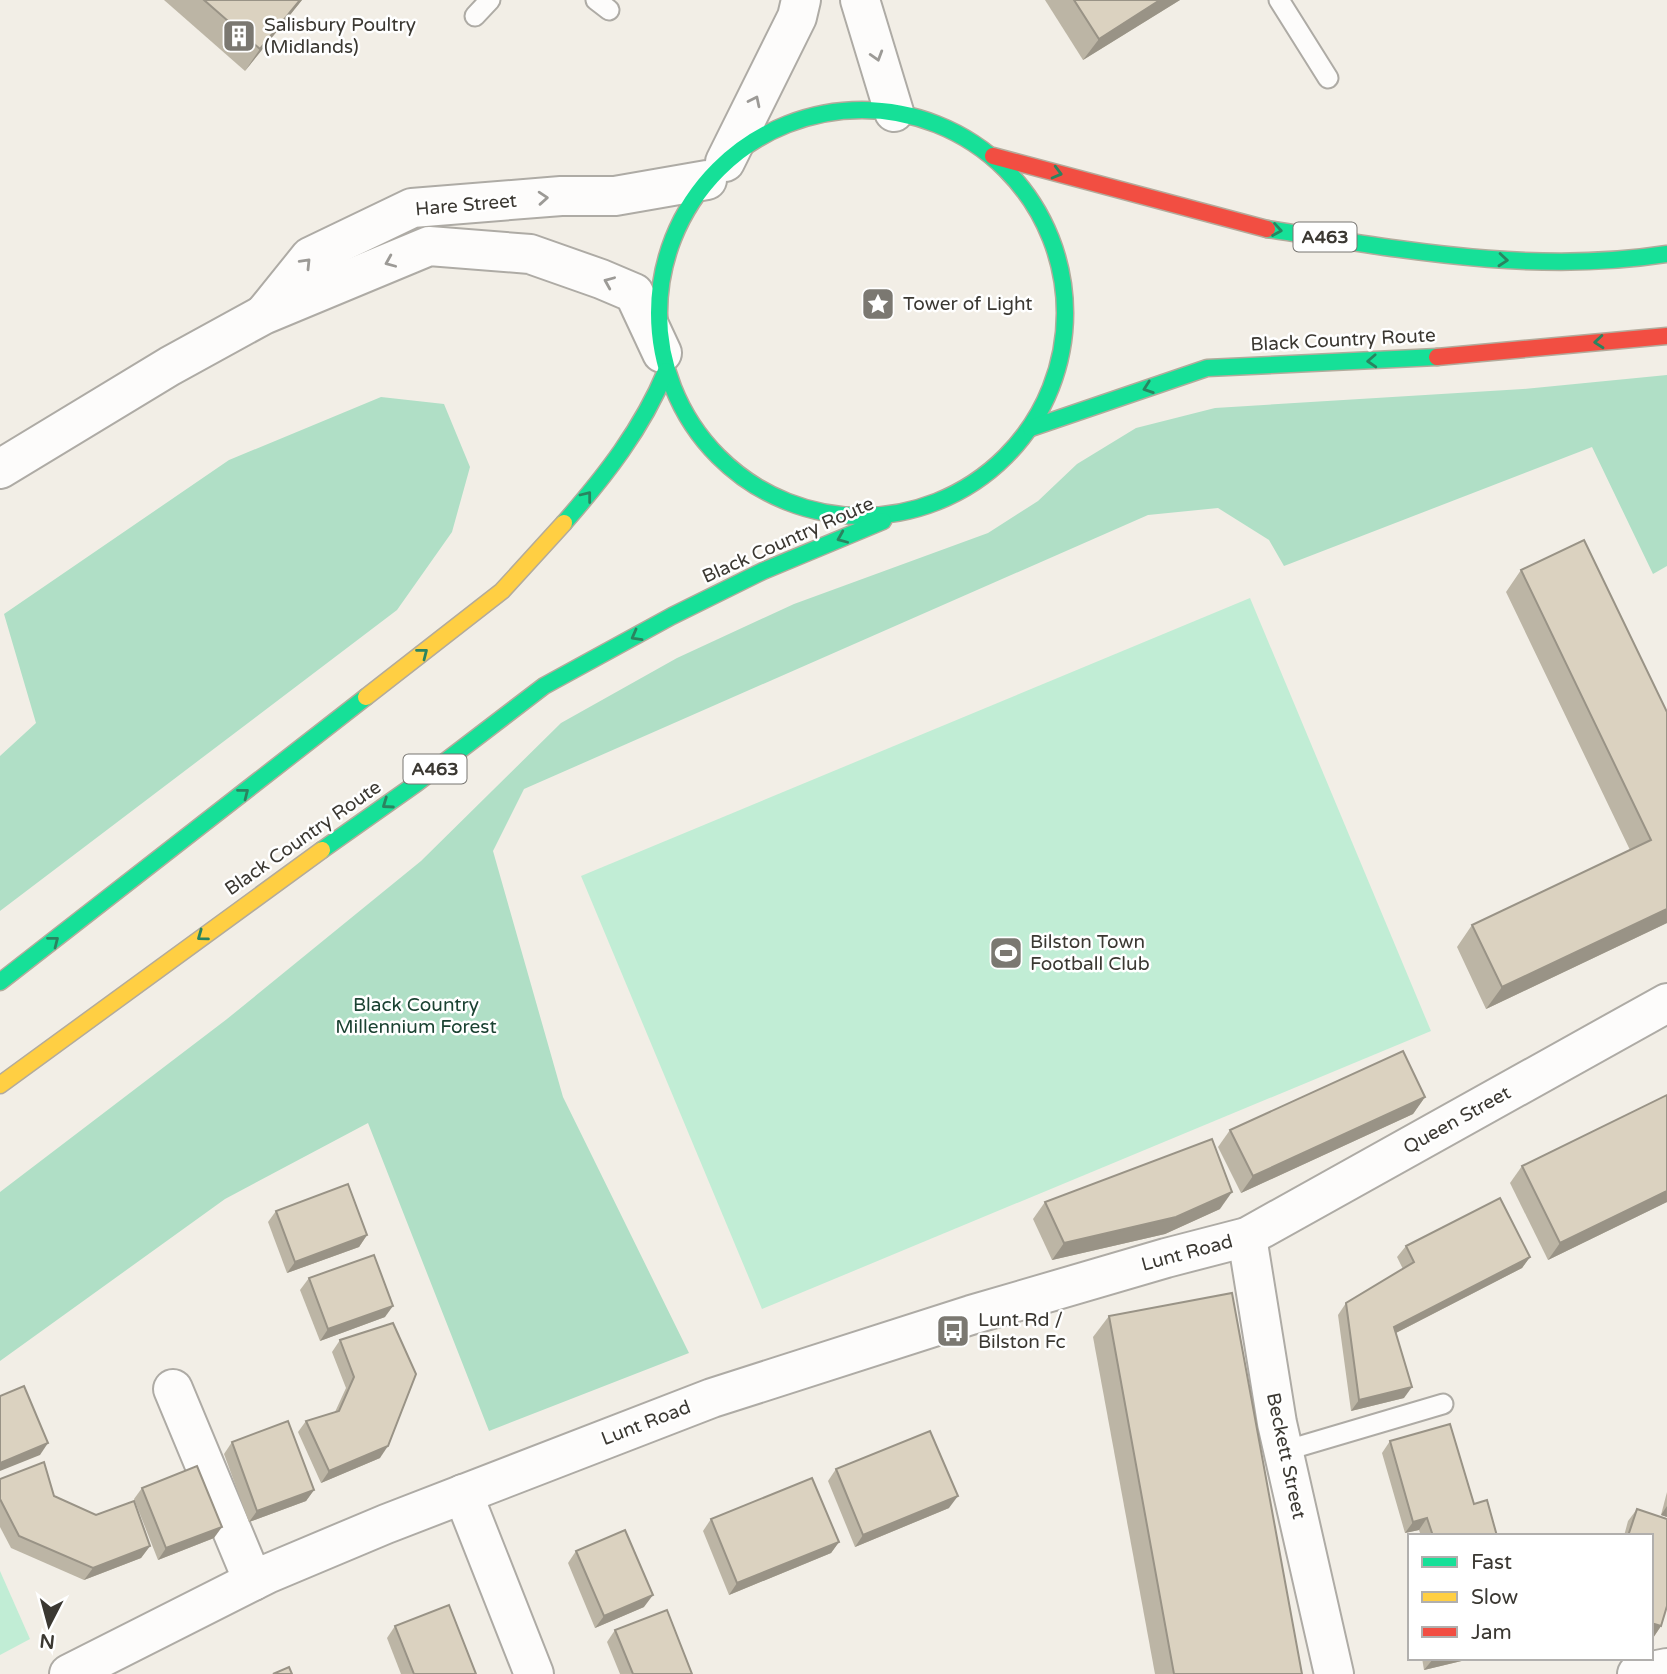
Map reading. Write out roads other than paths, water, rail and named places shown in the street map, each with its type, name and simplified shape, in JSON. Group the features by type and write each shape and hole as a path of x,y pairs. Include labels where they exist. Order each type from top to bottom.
{"highway":[{"path":"852,110 894,112 946,127 970,140 991,155 1022,186 1045,222 1060,263 1066,305 1063,349 1051,390 1031,428 996,467 954,495 905,512 880,516 829,513 792,503 758,488 737,474 701,438 687,417 664,362 658,303 667,254 677,225 716,171 772,130 811,115 852,110"},
{"name":"A463","path":"991,155 1256,226 1442,255 1535,263 1635,259 1667,254"},
{"name":"Black Country Route","path":"1031,428 1207,369 1412,359 1667,336"},
{"path":"0,982 502,591 565,524 646,415 664,362"},
{"name":"Black Country Route","path":"0,1086 251,900 417,783 544,687 672,617 764,571 905,512"}],"street":[{"path":"716,171 797,17 801,0"},
{"path":"860,0 894,112"},
{"name":"Hare Street","path":"263,315 310,257 412,208 561,196 615,196 716,171"},
{"name":"Hare Street","path":"0,469 170,366 263,315 429,246 530,254 634,293 664,362"},
{"name":"Queen Street","path":"1247,1237 1667,1003"},
{"name":"Beckett Street","path":"1247,1237 1284,1451 1334,1674"},
{"name":"Lunt Road","path":"69,1674 253,1581 463,1494 712,1398 971,1315 1247,1237"},
{"path":"173,1389 253,1581"},
{"path":"463,1494 534,1674"},
{"path":"1637,1674 1667,1668"}],"lane":[{"path":"475,16 490,0"},
{"path":"1279,0 1328,78"},
{"path":"1284,1451 1443,1404"}],"place":[{"name":"Salisbury Poultry (Midlands)","path":"239,36"},
{"name":"Tower of Light","path":"878,304"},
{"name":"Bilston Town Football Club","path":"1006,953"},
{"name":"Lunt Rd / Bilston Fc","path":"953,1331"}],"park label":[{"name":"Black Country Millennium Forest","path":"416,1016"}]}
